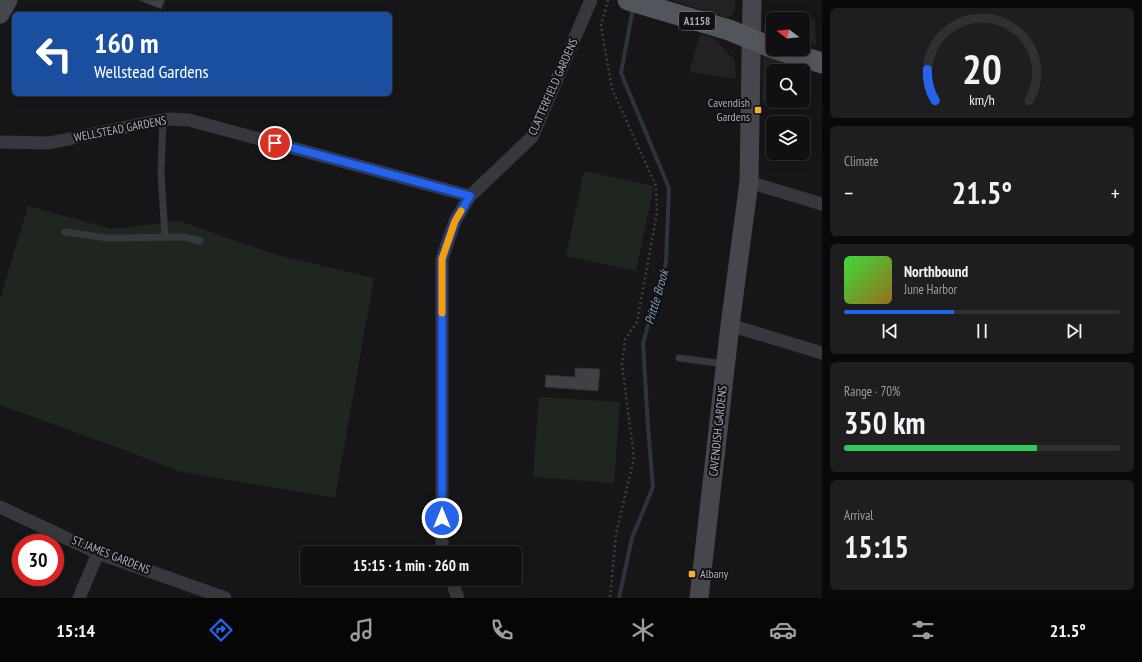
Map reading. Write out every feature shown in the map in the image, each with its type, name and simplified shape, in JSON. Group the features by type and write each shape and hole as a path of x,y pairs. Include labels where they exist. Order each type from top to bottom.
{"main road":[{"name":"A1158","path":"635,2 728,30 766,46"},
{"name":"A1158","path":"798,56 822,63"}],"street":[{"path":"0,14 8,0"},
{"name":"CLATTERFIELD GARDENS","path":"442,546 442,259 455,221 470,196 532,137 591,0"},
{"name":"CAVENDISH GARDENS","path":"699,598 725,364 749,182 752,0"},
{"name":"WELLSTEAD GARDENS","path":"0,142 49,143 163,120 189,120 470,196"},
{"path":"749,182 822,204"},
{"path":"730,325 822,353"},
{"name":"ST. JAMES GARDENS","path":"0,507 98,553 225,598"},
{"path":"80,598 98,553"},
{"path":"454,586 458,598"}],"lane":[{"path":"163,120 161,173 165,237"},
{"path":"65,232 108,238 184,237 200,241"},
{"path":"679,358 725,364"}],"path":[{"path":"608,0 601,26 612,89 656,186 657,213 637,322 625,340 622,364 634,458 616,534 610,598"}],"shaded area":[{"path":"671,0 735,0 735,10 732,15 727,18"},
{"path":"810,19 815,19 816,46 810,44"},
{"path":"700,34 714,38 735,61 736,79 689,72"},
{"path":"763,53 766,54 766,56 772,56 789,62 788,64 766,64 766,102 762,102"},
{"path":"584,171 654,186 636,271 566,256"},
{"path":"28,206 112,229 179,221 277,255 374,278 335,498 178,471 0,405 0,299"},
{"path":"539,397 620,402 614,483 533,477"}],"building":[{"path":"139,0 165,0 161,9"},
{"path":"765,24 766,24 766,35"},
{"path":"575,368 600,369 598,391 545,387 546,375 575,377"}],"waterway":[{"name":"Prittle Brook","path":"619,598 632,538 653,487 643,343 666,262 669,188 621,73 633,8"}],"slow traffic":[{"path":"442,313 442,259 455,221 461,211"}],"place":[{"name":"Cavendish Gardens","path":"758,110"},
{"name":"Albany","path":"692,574"}],"route":[{"path":"275,143 470,196 455,221 442,259 442,518"}]}
